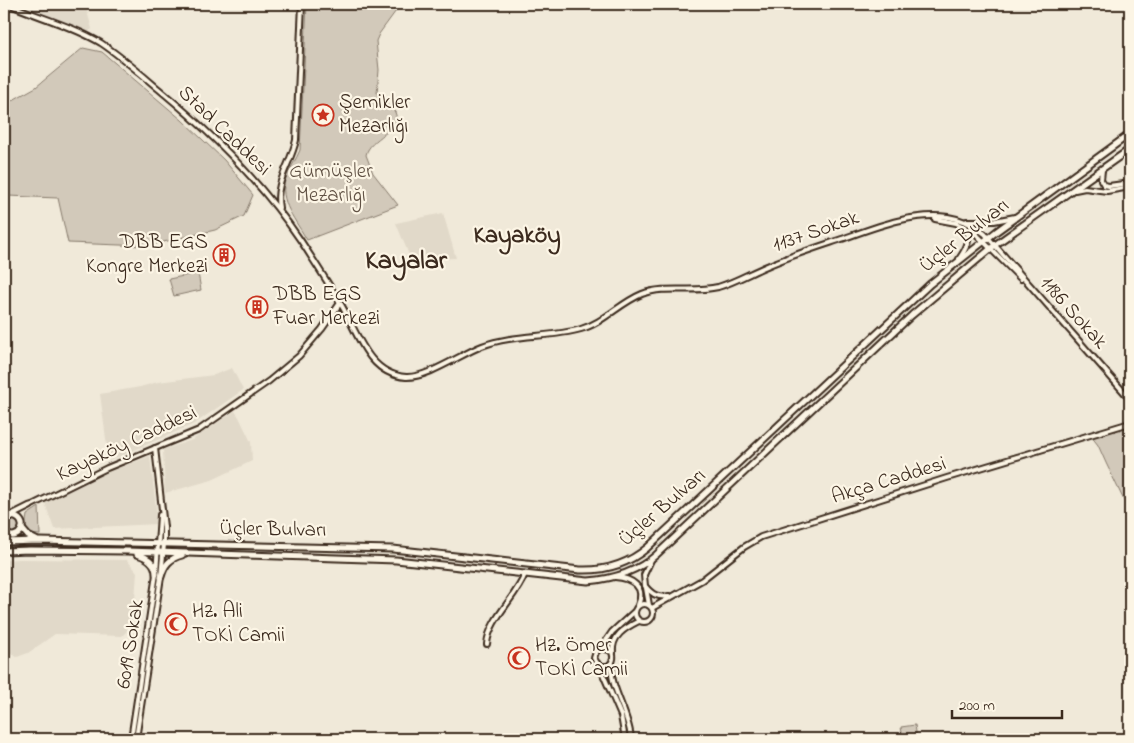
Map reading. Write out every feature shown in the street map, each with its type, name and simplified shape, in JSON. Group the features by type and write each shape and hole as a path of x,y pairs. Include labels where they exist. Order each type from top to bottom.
{"main road":[{"name":"Üçler Bulvarı","path":"4,542 39,541 393,550 580,570 597,570 616,566 633,558 647,548 904,306 956,262 986,238 1130,134"},
{"name":"Üçler Bulvarı","path":"4,551 126,551 396,560 588,580 611,577 634,569 652,558 912,314 993,246 1130,149"},
{"path":"5,518 30,506"},
{"path":"30,506 25,511 21,521 22,529 28,536 39,541"},
{"path":"5,518 17,517 21,521"},
{"path":"4,532 7,535 14,536 20,533 22,529"},
{"path":"126,551 141,555 151,561 159,576"},
{"path":"159,576 166,565 172,560 180,556 192,554"}],"street":[{"name":"Stad Caddesi","path":"8,4 84,35 114,52 203,127 241,165 280,210 340,303 361,343 375,362 387,372 409,377 435,369 482,346 501,341 582,329 638,295 657,290"},
{"path":"280,210 278,202 279,186 296,140 302,4"},
{"path":"1102,170 1100,180 1104,185 1130,185"},
{"path":"1073,190 1085,188 1107,191 1130,185"},
{"path":"962,220 982,222 1017,216"},
{"path":"923,217 952,222 986,238"},
{"name":"1137 Sokak","path":"657,290 700,289 720,286 774,263 838,240 883,225 923,217 946,217 962,220 986,238"},
{"path":"952,222 965,228 969,237 966,247 956,262"},
{"name":"1186 Sokak","path":"986,238 1130,400"},
{"name":"Kayaköy Caddesi","path":"30,506 107,468 199,430 280,372 299,356 312,342 340,303"},
{"name":"Akça Caddesi","path":"651,607 702,580 744,547 761,537 1130,423"},
{"name":"6019 Sokak","path":"136,739 164,527 155,448"},
{"path":"651,607 645,586 645,573 652,558"},
{"path":"488,644 491,628 525,574"},
{"name":"6019 Sokak","path":"131,739 159,576"},
{"path":"611,577 626,578 637,585 641,594 638,607 612,632 596,652 594,658 599,665 621,716 625,739"},
{"path":"645,586 657,596 672,596"},
{"name":"Akça Caddesi","path":"631,739 627,716 612,675 613,644 624,629 639,621 644,623 650,621 654,614 651,607 643,604 638,607"},
{"path":"635,611 635,617 639,621"},
{"path":"601,648 610,650 613,655"},
{"path":"599,665 608,666 613,661"}],"shaded area":[{"path":"21,4 85,4 92,29 88,32"},
{"path":"443,213 456,258 411,260 396,223"},
{"path":"232,368 243,390 194,424 109,461 100,394 158,382 214,375"},
{"path":"235,411 251,442 252,461 212,480 165,493 163,450 192,440"},
{"path":"150,456 158,524 54,529 45,503 106,473"},
{"path":"4,560 127,560 137,572 134,613 126,632 122,636 55,634 28,653 17,657 5,651"}],"green space":[{"name":"Gümüşler Mezarlığı","path":"307,4 401,4 376,41 379,70 377,93 380,99 395,112 396,118 390,129 368,149 366,155 373,173 398,205 307,240 286,203 284,186 300,150"},
{"path":"83,48 102,52 182,120 224,160 253,195 244,216 215,230 146,246 68,243 58,198 8,196 4,192 4,105 36,87"},
{"path":"198,273 201,290 174,296 169,279"},
{"path":"1130,426 1130,513 1098,445 1091,436"},
{"path":"39,507 40,535 29,534 25,528 27,515"},
{"path":"12,518 20,526 12,534 4,526"},
{"path":"915,725 917,739 903,739 901,727"}],"place":[{"name":"Şemikler Mezarlığı","path":"323,115"},
{"name":"DBB EGS Kongre Merkezi","path":"224,255"},
{"name":"DBB EGS Fuar Merkezi","path":"257,307"},
{"name":"Hz. Ali TOKİ Camii","path":"176,624"},
{"name":"Hz. Ömer TOKİ Camii","path":"519,658"}],"district":[{"name":"Kayaköy","path":"517,236"},
{"name":"Kayalar","path":"406,262"}]}
